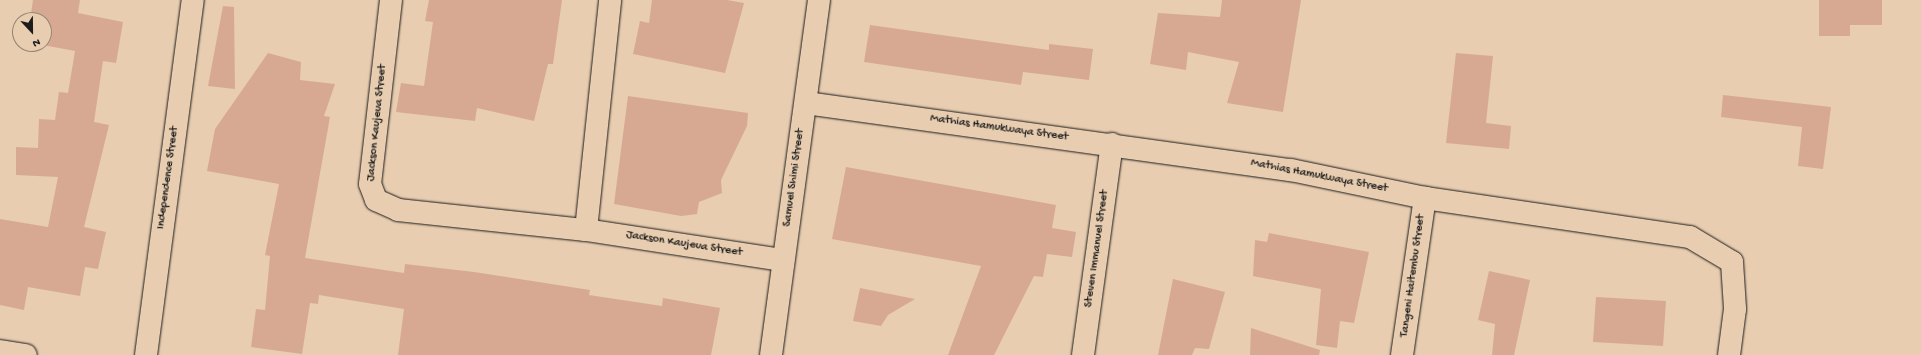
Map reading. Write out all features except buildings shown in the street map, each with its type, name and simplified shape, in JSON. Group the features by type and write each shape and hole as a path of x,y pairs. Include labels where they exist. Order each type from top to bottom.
{"street":[{"name":"Independence Street","path":"146,355 193,0"},
{"name":"Jackson Kaujeua Street","path":"391,0 370,184 376,200 398,210 586,230 783,260"},
{"path":"586,230 610,0"},
{"name":"Samuel Shimi Street","path":"770,355 806,104 819,0"},
{"name":"Mathias Hamukwaya Street","path":"806,104 1112,144 1290,170 1425,198 1690,237 1732,262 1735,309 1729,355"},
{"name":"Steven Immanuel Street","path":"1083,355 1112,144"},
{"name":"Tangeni Haitembu Street","path":"1402,355 1425,198"},
{"path":"0,351 26,355"}]}
